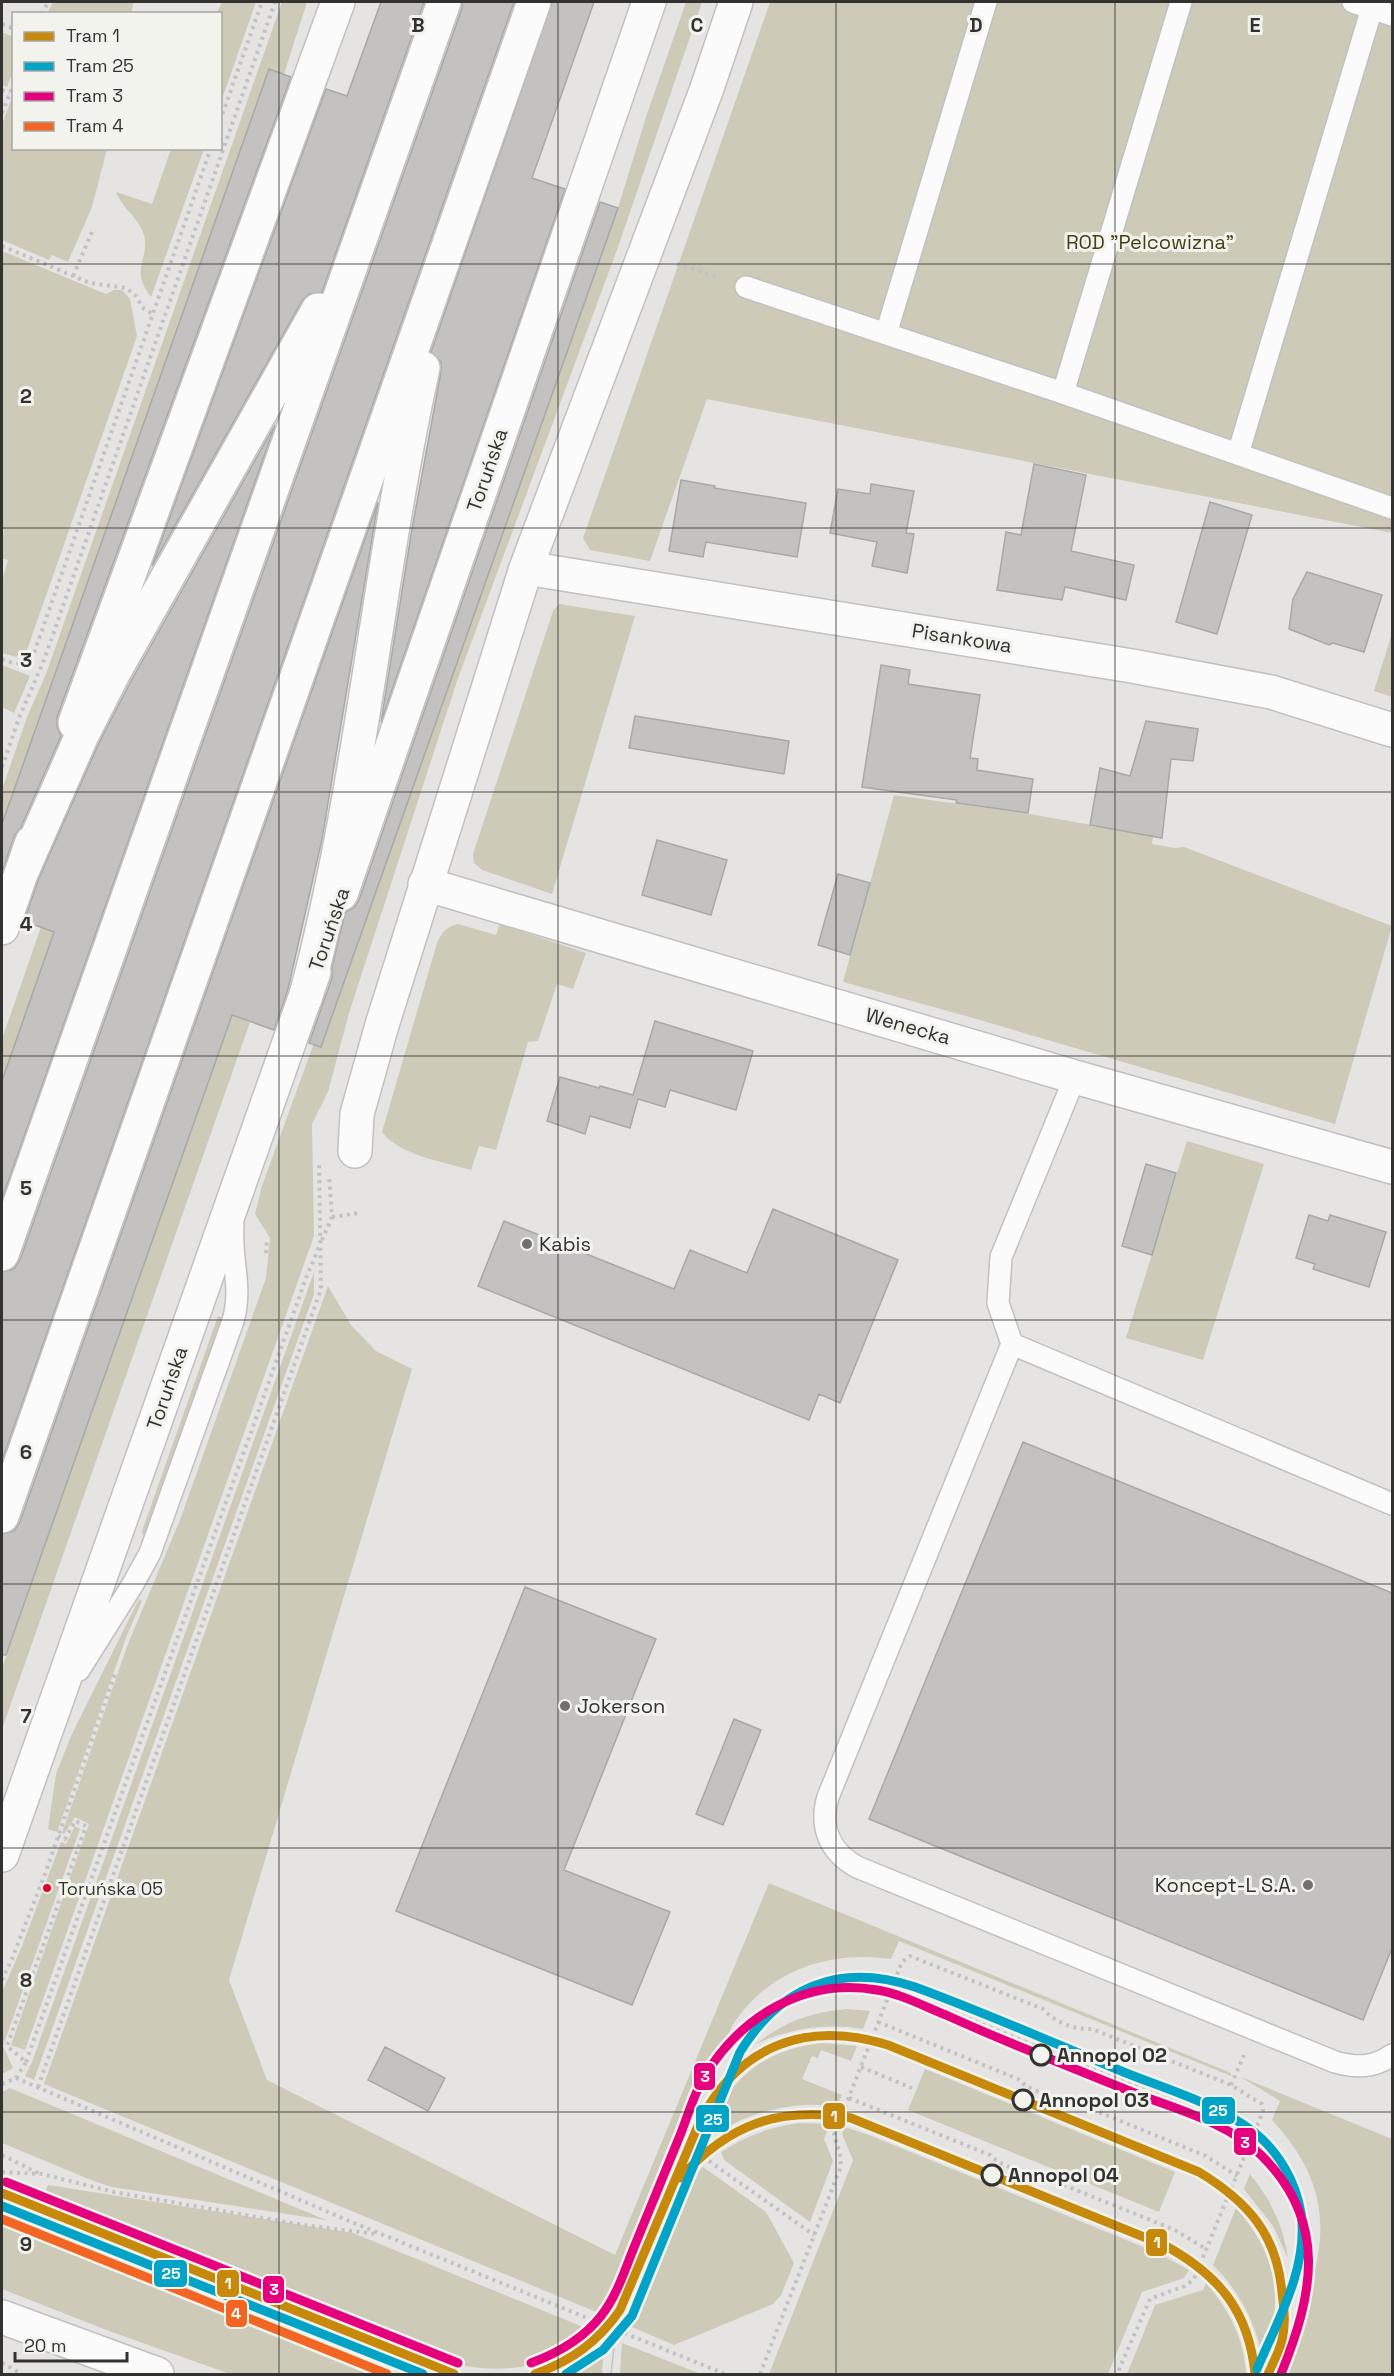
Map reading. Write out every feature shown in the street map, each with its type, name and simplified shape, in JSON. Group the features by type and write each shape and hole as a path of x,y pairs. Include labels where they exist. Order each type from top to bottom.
{"main road":[{"path":"2,928 338,2"},
{"path":"2,1254 444,2"},
{"path":"2,1516 534,2"},
{"name":"Toruńska","path":"2,1855 304,999 649,2"},
{"path":"342,1160 425,884 526,568 706,91 736,2"},
{"path":"23,869 77,745 114,672 172,565 272,394 319,308 361,220 396,136"},
{"path":"304,999 320,941 346,814 418,390 436,309 478,159"},
{"name":"Pisankowa","path":"526,568 1213,681 1271,692 1392,730"},
{"name":"Wenecka","path":"425,884 1075,1077 1392,1167"},
{"path":"2,2317 157,2374"}],"lane":[{"path":"886,333 987,2"},
{"path":"1063,393 1181,2"},
{"path":"1238,454 1362,5 1392,15"},
{"path":"747,287 1063,393 1392,508"},
{"path":"1075,1077 1001,1257 998,1303 1012,1344 828,1797 824,1821 831,1844 847,1861 857,1867 1335,2062 1361,2067 1374,2065 1392,2055"},
{"path":"1012,1344 1392,1504"}],"path":[{"path":"222,115 262,2"},
{"path":"2,767 19,718 44,660 275,2"},
{"path":"2,113 12,88"},
{"path":"2,90 9,94"},
{"path":"2,659 19,664 32,657 210,150"},
{"path":"73,276 92,232"},
{"path":"2,246 97,285 115,285 126,288 135,295 144,309 153,314"},
{"path":"2,2085 16,2078 26,2062 306,1278 332,1217 342,1160"},
{"path":"332,1217 359,1213"},
{"path":"26,2062 7,2046 86,1826 75,1821 65,1839 58,1836"},
{"path":"760,2374 842,2164 834,2135 903,1961 908,1957 1043,2009 1049,2016 1081,2030 1092,2029 1231,2085 1263,2104 1263,2111 1194,2279 1156,2296 1146,2304 1117,2374"},
{"path":"892,1988 1032,2044 1038,2050 1067,2063 1077,2062 1220,2121 1251,2141"},
{"path":"878,2022 1018,2079 1023,2085 1053,2097 1062,2097 1197,2152 1237,2176"},
{"path":"861,2067 912,2088"},
{"path":"16,2078 383,2234 725,2374"},
{"path":"849,2098 990,2155 994,2160 1022,2171 1029,2171 1175,2230 1206,2249"},
{"path":"2,2155 42,2174"},
{"path":"709,2161 814,2235"},
{"path":"2,2172 42,2174 114,2192 303,2225 383,2234"},
{"path":"2,2362 22,2374"}],"green space":[{"path":"53,2 134,2 131,12 48,12"},
{"path":"222,2 256,2 222,99 222,12 217,12"},
{"path":"282,2 307,2 284,74 269,69 2,824 2,790 27,717 46,674"},
{"path":"686,2 702,2 617,250 457,681 349,1013 328,1092 312,1124 314,1236 25,2050 11,2045 89,1824 75,1817 64,1834 62,1833 128,1644 180,1520 266,1278 270,1238 255,1214 262,1186 618,208 646,117"},
{"name":"ROD \"Pelcowizna\"","path":"770,2 1392,2 1392,533 707,399 650,561 590,550 583,538"},
{"path":"2,32 12,37 12,74 7,87 2,85"},
{"path":"12,98 12,150 107,150 92,207 68,262 52,255 49,260 2,240 2,124"},
{"path":"171,150 204,150 151,297 141,279 145,251 142,229 116,192 152,204"},
{"path":"2,251 106,294 114,290 122,290 130,299 137,336 27,650 16,657 2,653 2,581 8,560 2,558 4,530 2,529"},
{"path":"559,604 635,616 552,894 482,870 474,863 473,854 553,611"},
{"path":"1392,633 1392,697 1374,691"},
{"path":"2,665 30,676 14,713 2,707"},
{"path":"894,795 1024,813 1153,836 1152,844 1175,848 1184,847 1392,926 1335,1124 843,982"},
{"path":"458,924 496,935 500,924 586,953 573,989 557,984 538,1041 528,1042 496,1150 479,1146 471,1170 435,1161 399,1147 382,1132 437,943 445,930"},
{"path":"41,927 54,931 2,1081 2,1039"},
{"path":"232,1015 250,1022 2,1729 2,1668"},
{"path":"1187,1141 1264,1164 1203,1360 1126,1338"},
{"path":"314,1272 314,1294 34,2080 25,2076 32,2062"},
{"path":"328,1286 351,1325 376,1351 412,1369 229,1980 267,2080 615,2255 769,1883 1231,2073 1231,2076 899,1941 891,1959 844,1958 801,1968 781,1978 763,1991 746,2007 732,2026 619,2294 606,2316 44,2084"},
{"path":"218,1316 223,1318 147,1535 143,1535 142,1531"},
{"path":"139,1599 142,1601 127,1635 57,1832 48,1829 56,1774 71,1736"},
{"path":"75,1826 80,1829 3,2046 13,2068 2,2074 2,1992 61,1842 66,1844"},
{"path":"857,1973 884,1976 878,1993 831,1994 801,2000 758,2019 780,2000 803,1987 829,1978"},
{"path":"847,2009 870,2011 863,2029 808,2028 782,2034 756,2044 798,2019"},
{"path":"823,2043 857,2046 851,2061 821,2050 818,2058 812,2056 802,2079 842,2095 837,2106 800,2105 765,2112 731,2125 700,2145 720,2105 746,2074 779,2054"},
{"path":"925,2069 1175,2172 1159,2212 908,2110"},
{"path":"1241,2077 1392,2139 1392,2374 1277,2374 1304,2307 1314,2275 1320,2244 1320,2214 1313,2183 1297,2152 1272,2120 1280,2101"},
{"path":"10,2088 326,2220 112,2187 2,2143 2,2092"},
{"path":"801,2123 830,2124 824,2139 833,2161 810,2222 724,2160 721,2152 759,2133"},
{"path":"845,2127 1158,2253 1189,2270 1184,2278 1142,2292 1108,2374 769,2374 853,2160 842,2134"},
{"path":"1264,2139 1282,2161 1294,2185 1302,2211 1305,2239 1285,2193 1258,2156"},
{"path":"703,2167 766,2212 794,2263 781,2295 773,2304 674,2345 627,2325 678,2199 684,2188"},
{"path":"1250,2174 1275,2213 1288,2258 1273,2226 1244,2189"},
{"path":"48,2185 353,2233 593,2331 575,2345 556,2355 537,2363 518,2367 478,2368 435,2359 42,2199"},
{"path":"1236,2208 1261,2244 1274,2280 1274,2319 1263,2361 1246,2309 1223,2275 1213,2265"},
{"path":"2,2224 368,2374 230,2374 109,2331 2,2289"},
{"path":"1206,2283 1234,2325 1242,2348 1246,2374 1127,2374 1155,2305 1203,2290"},
{"path":"622,2343 701,2374 620,2374"},
{"path":"604,2345 602,2374 560,2374 580,2364"}],"building":[{"path":"381,2 424,2 322,292 309,294 302,301 152,566 326,89 347,96"},
{"path":"462,2 514,2 2,1461 2,1272 14,1269 20,1260 462,8"},
{"path":"552,2 594,2 532,178 565,189 381,722 412,529 441,372 441,362 431,352"},
{"path":"269,69 291,77 57,717 57,727 61,736 21,827 14,836 2,873 2,824"},
{"path":"600,202 618,208 321,1047 309,1043 332,978 332,968 345,912 354,908 359,900"},
{"path":"275,425 2,1199 2,1081 54,932 24,921 39,878 99,743 131,681"},
{"path":"1034,464 1086,475 1071,551 1134,565 1126,600 1065,587 1062,600 997,590 1006,532 1021,535"},
{"path":"681,480 715,486 714,488 806,503 797,557 706,542 703,557 669,551"},
{"path":"871,484 914,491 906,533 914,534 907,573 872,566 877,542 830,533 838,489 870,494"},
{"path":"378,502 322,839 288,989 274,1030 232,1015 6,1655 2,1655 2,1534 14,1531 20,1522"},
{"path":"1210,502 1252,515 1217,634 1176,622"},
{"path":"1307,572 1382,595 1364,652 1333,643 1329,645 1289,629 1293,599"},
{"path":"881,665 910,670 908,684 980,695 970,758 978,759 977,770 1033,779 1028,813 956,803 957,800 862,787"},
{"path":"635,716 789,741 784,774 629,748"},
{"path":"1146,721 1198,729 1193,761 1171,759 1162,838 1090,825 1100,768 1130,776"},
{"path":"657,840 727,860 711,915 642,895"},
{"path":"838,874 870,883 850,955 818,945"},
{"path":"655,1021 753,1051 736,1110 670,1090 665,1107 638,1099 630,1128 590,1116 585,1134 547,1121 560,1077 633,1095"},
{"path":"1146,1164 1176,1173 1152,1255 1122,1246"},
{"path":"773,1209 898,1260 840,1403 819,1394 809,1420 478,1286 504,1221 674,1289 690,1250 747,1273"},
{"path":"1309,1215 1328,1221 1330,1215 1386,1232 1369,1287 1313,1269 1315,1264 1296,1258"},
{"path":"1023,1442 1392,1593 1392,1948 1363,2020 869,1819"},
{"path":"525,1587 656,1639 564,1870 670,1912 632,2005 396,1911"},
{"path":"734,1719 761,1730 723,1825 696,1814"},
{"path":"385,2047 445,2078 428,2111 368,2080"}],"tram line":[{"name":"25","path":"566,2374 603,2350 632,2316 740,2052 756,2029 774,2010 815,1985 837,1979 862,1977 888,1980 915,1987 995,2018 1209,2106 1240,2122 1263,2140 1279,2158 1291,2179 1299,2201 1302,2233 1300,2254 1290,2294 1257,2369"},
{"name":"3","path":"531,2363 560,2350 586,2332 612,2300 697,2090 719,2055 756,2019 777,2006 800,1996 825,1990 850,1988 877,1990 904,1997 1018,2046 1202,2118 1234,2134 1261,2155 1283,2180 1297,2206 1306,2233 1307,2288 1301,2316 1281,2374"},
{"name":"1","path":"535,2374 583,2349 602,2332 620,2310 700,2121 716,2095 734,2074 755,2057 778,2045 803,2038 830,2036 858,2038 888,2045 1199,2172 1232,2195 1257,2222 1274,2253 1279,2272 1284,2328 1279,2349 1268,2374"},
{"name":"1","path":"680,2178 698,2159 717,2144 757,2123 778,2117 801,2115 851,2118 1166,2246 1185,2258 1202,2270 1229,2298 1246,2332 1255,2374"},
{"name":"3","path":"6,2182 458,2363"},
{"name":"1","path":"2,2193 454,2374"},
{"name":"25","path":"2,2206 423,2374"},
{"name":"4","path":"2,2219 387,2374"},
{"path":"611,2374 616,2329 627,2296"}],"place":[{"name":"Kabis","path":"527,1244"},
{"name":"Jokerson","path":"565,1706"},
{"name":"Koncept-L S.A.","path":"1308,1885"},
{"name":"Toruńska 05","path":"47,1888"},
{"name":"Annopol 02","path":"1041,2055"},
{"name":"Annopol 03","path":"1023,2100"},
{"name":"Annopol 04","path":"992,2175"}]}
